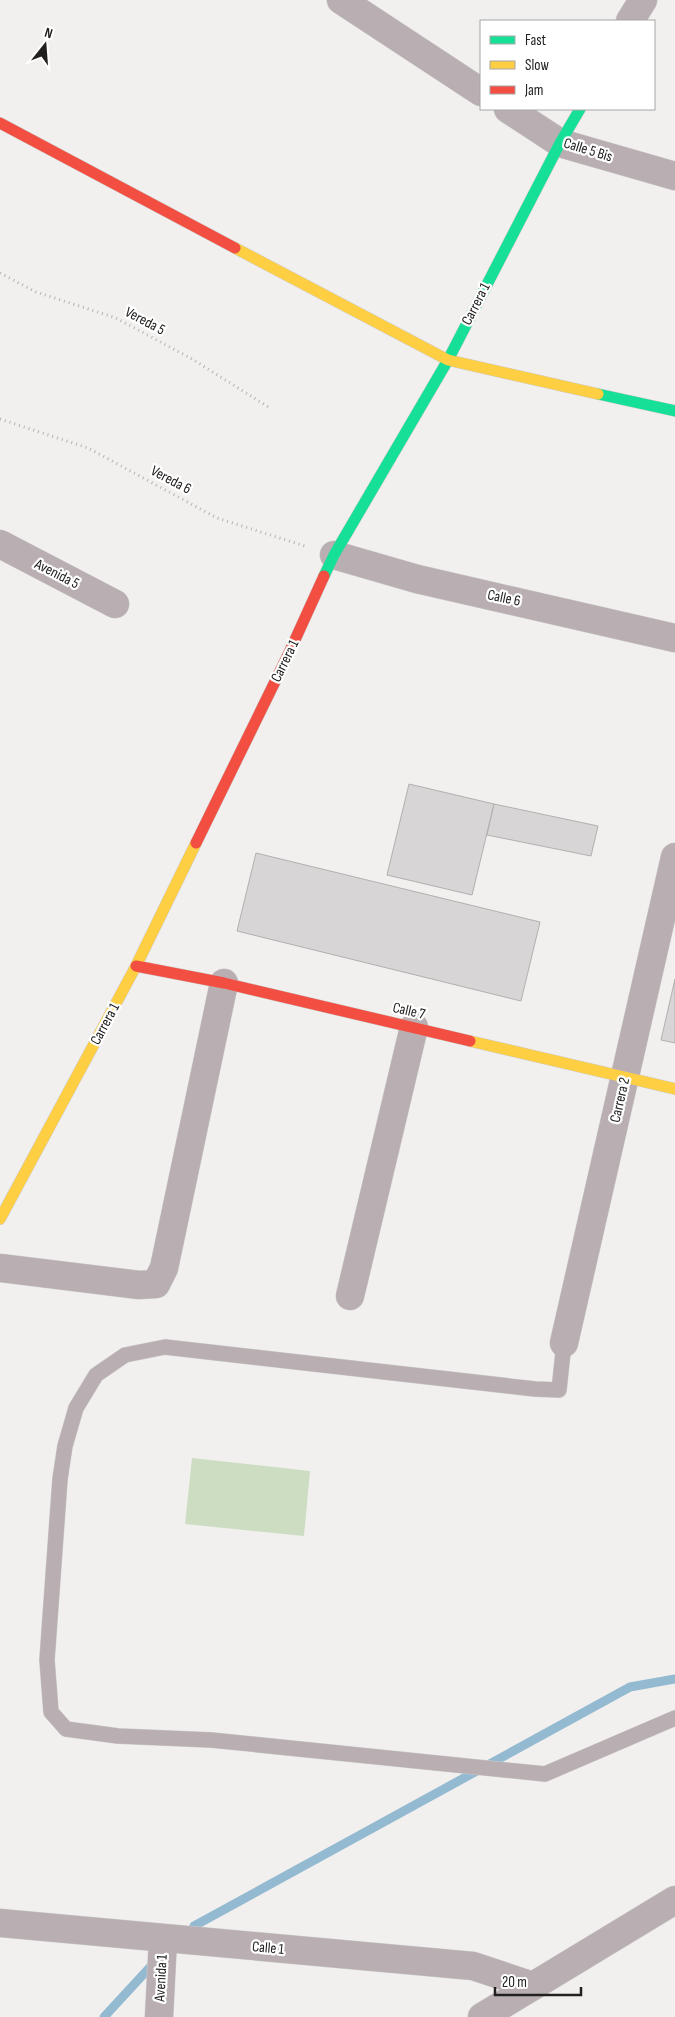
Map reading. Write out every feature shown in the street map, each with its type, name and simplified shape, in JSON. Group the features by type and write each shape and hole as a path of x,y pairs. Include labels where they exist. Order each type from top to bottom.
{"street":[{"path":"341,0 480,91"},
{"path":"631,20 643,0"},
{"name":"Calle 5 Bis","path":"510,110 560,143 675,176"},
{"name":"Carrera 1","path":"0,1218 136,966 289,653 334,555 448,360 560,143 579,110"},
{"path":"0,123 448,360 675,411"},
{"name":"Avenida 5","path":"0,544 115,604"},
{"name":"Calle 6","path":"334,555 417,579 675,638"},
{"name":"Carrera 2","path":"564,1342 675,857"},
{"name":"Calle 7","path":"136,966 224,983 675,1089"},
{"path":"0,1268 139,1285 156,1284 164,1268 224,983"},
{"path":"350,1296 414,1027"},
{"path":"482,2017 675,1900"},
{"name":"Calle 1","path":"0,1923 473,1966 533,1986"},
{"name":"Avenida 1","path":"159,2017 163,1939"}],"lane":[{"path":"564,1342 559,1390 525,1388 165,1347 125,1355 96,1375 76,1408 65,1446 60,1479 47,1660 51,1712 66,1729 118,1736 210,1740 545,1774 675,1718"}],"path":[{"name":"Vereda 5","path":"0,273 36,292 116,318 192,359 270,408"},
{"name":"Vereda 6","path":"0,419 88,448 217,518 334,555"}],"green space":[{"path":"192,1458 310,1471 304,1536 185,1524"}],"building":[{"path":"409,784 494,804 472,895 387,875"},
{"path":"494,804 598,826 591,856 487,835"},
{"path":"256,853 540,922 521,1001 237,931"},
{"path":"675,979 675,1043 661,1040"}],"waterway":[{"path":"194,1926 630,1687 675,1679"},
{"path":"104,2017 152,1965"}],"traffic: fast":[{"path":"324,576 334,555 448,360 560,143 579,110"},
{"path":"598,394 675,411"}],"traffic: slow":[{"path":"235,248 448,360 598,394"},
{"path":"0,1219 136,966 196,843"},
{"path":"470,1041 675,1089"}],"traffic: jam":[{"path":"0,123 235,248"},
{"path":"196,843 289,653 324,576"},
{"path":"136,966 224,983 470,1041"}]}
